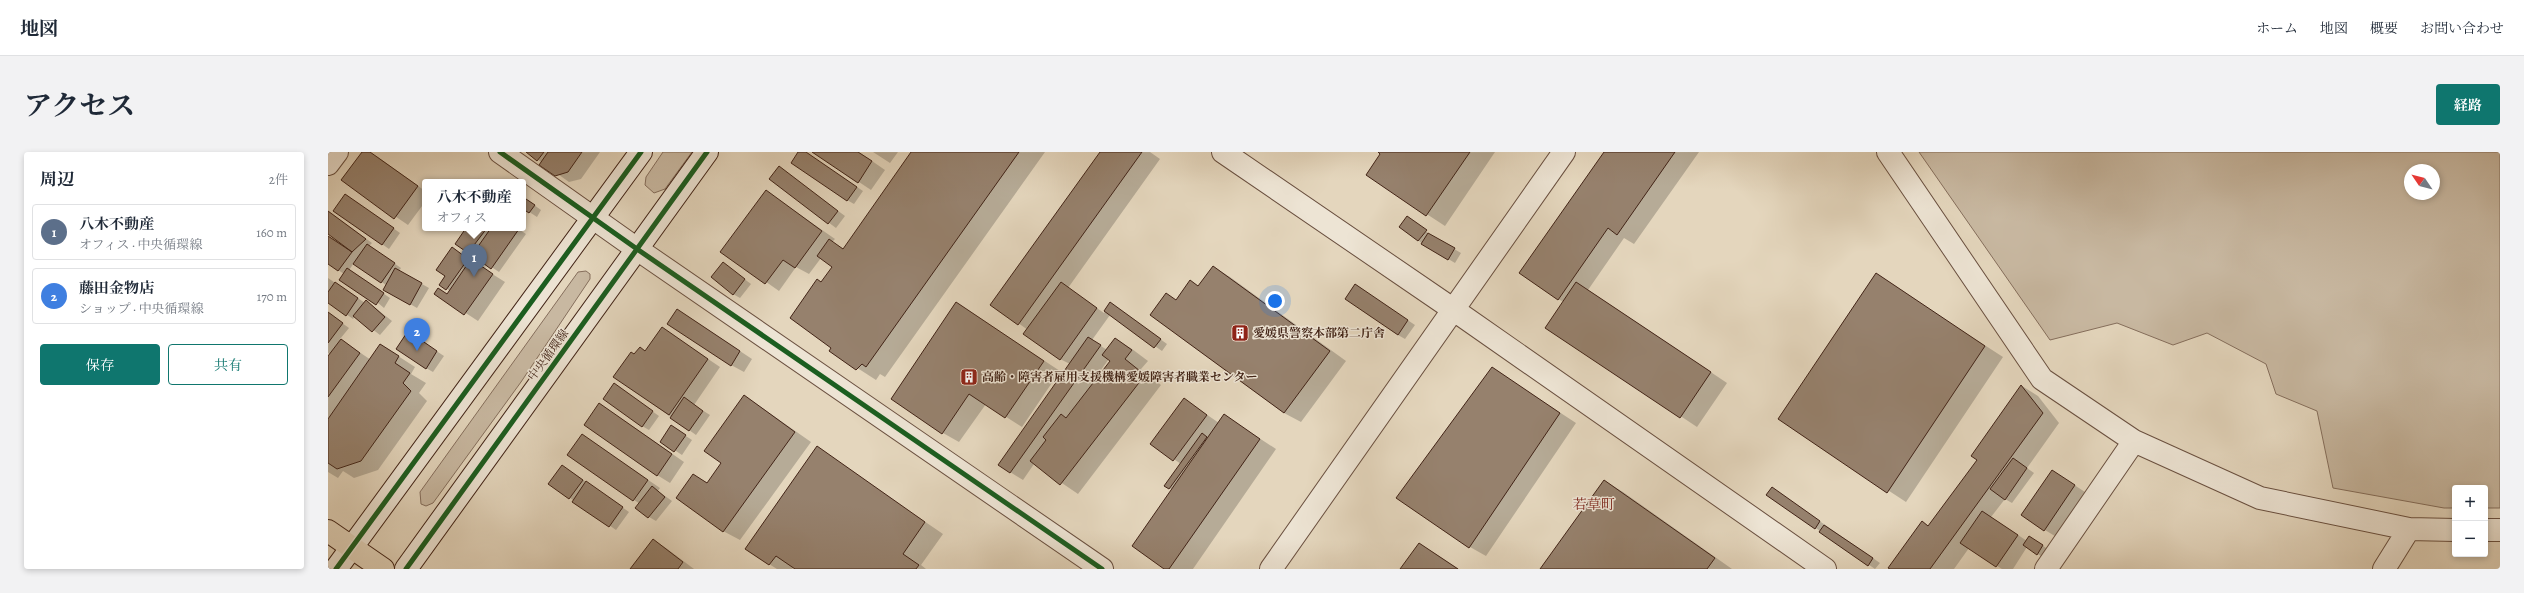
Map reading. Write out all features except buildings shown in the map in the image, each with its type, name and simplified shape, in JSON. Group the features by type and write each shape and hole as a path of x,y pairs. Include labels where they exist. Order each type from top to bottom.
{"highway":[{"path":"328,531 383,569"}],"street":[{"path":"328,164 337,152"},
{"path":"500,152 637,249 1102,569"},
{"path":"336,569 641,152"},
{"name":"中央循環線","path":"406,569 707,152"},
{"path":"1223,152 1454,310 1825,569"},
{"path":"1271,569 1564,152"},
{"path":"1888,152 2042,378 2134,441 2260,498 2409,529 2452,530"},
{"path":"2046,569 2134,441"},
{"path":"2384,569 2409,529"},
{"path":"2488,530 2500,530"}],"shaded area":[{"path":"663,152 692,152 665,189 654,193 645,185 646,177"},
{"path":"1919,152 2500,152 2500,508 2488,508 2488,485 2452,485 2452,508 2444,508 2333,488 2317,411 2276,394 2266,364 2207,333 2173,345 2117,323 2050,340"},
{"path":"586,271 590,274 590,279 521,382 433,503 426,506 421,504 420,492 578,272"}],"cycle path":[{"path":"500,152 637,249 1102,569"},
{"path":"336,569 641,152"},
{"path":"406,569 707,152"}],"place":[{"name":"八木不動産","path":"474,277"},
{"name":"愛媛県警察本部第二庁舎","path":"1240,333"},
{"name":"藤田金物店","path":"417,351"},
{"name":"高齢・障害者雇用支援機構愛媛障害者職業センター","path":"969,377"}],"district":[{"name":"若草町","path":"1594,504"}]}
